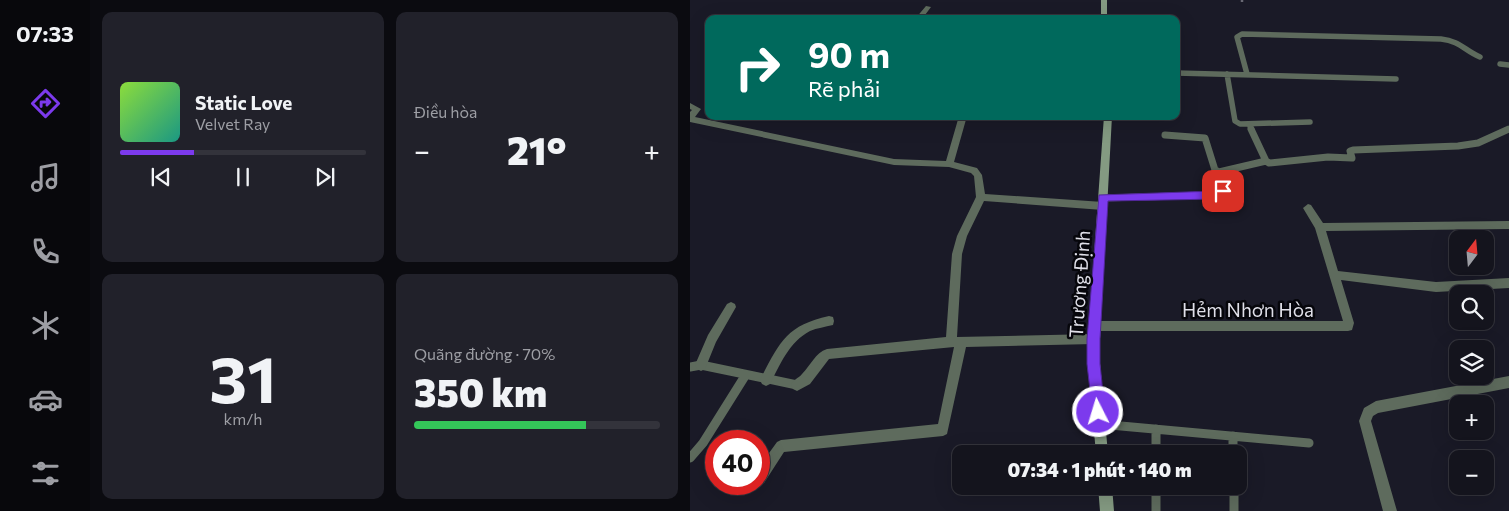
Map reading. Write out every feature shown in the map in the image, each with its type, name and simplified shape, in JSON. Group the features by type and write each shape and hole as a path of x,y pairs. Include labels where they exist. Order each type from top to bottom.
{"street":[{"path":"1104,0 1104,15"},
{"path":"921,15 928,6"},
{"path":"690,106 697,110 690,119 894,162 949,164 974,170 978,175 981,197 962,236 957,254 956,342 943,430 781,446 770,462"},
{"path":"949,164 963,120"},
{"name":"Trương Định","path":"1101,445 1094,364 1094,326 1108,120"},
{"path":"981,197 1103,202"},
{"name":"Hẻm Nhơn Hòa","path":"1094,326 1348,326 1349,323 1320,227 1308,208"},
{"path":"1320,227 1509,225"},
{"path":"1334,275 1436,287 1509,283"},
{"path":"695,366 731,307"},
{"path":"766,380 783,347 792,337 804,327 828,322"},
{"path":"797,385 804,381 818,362 827,354 956,342 1094,339"},
{"path":"1390,511 1365,421 1368,412 1376,407 1509,382"},
{"path":"1106,495 1107,511"}],"lane":[{"path":"1248,74 1237,37 1242,34 1450,40 1459,42 1466,46 1468,52 1480,57"},
{"path":"1500,64 1509,65"},
{"path":"1180,73 1396,79"},
{"path":"1227,74 1235,120 1240,124 1310,122"},
{"path":"1249,124 1266,161"},
{"path":"1219,172 1266,161 1274,162 1328,157 1352,158 1350,151 1352,150 1424,149 1475,144 1503,130 1509,129"},
{"path":"1103,202 1218,195 1223,191 1219,172 1215,170 1205,138 1165,135"},
{"path":"695,366 797,385"},
{"path":"690,458 703,443 745,376"},
{"path":"1099,424 1309,443"},
{"path":"1156,429 1156,445"},
{"path":"1233,436 1234,445"},
{"path":"1156,495 1156,511"},
{"path":"1234,495 1234,511"}],"route":[{"path":"1098,412 1094,339 1103,198 1218,195 1223,191"}]}
